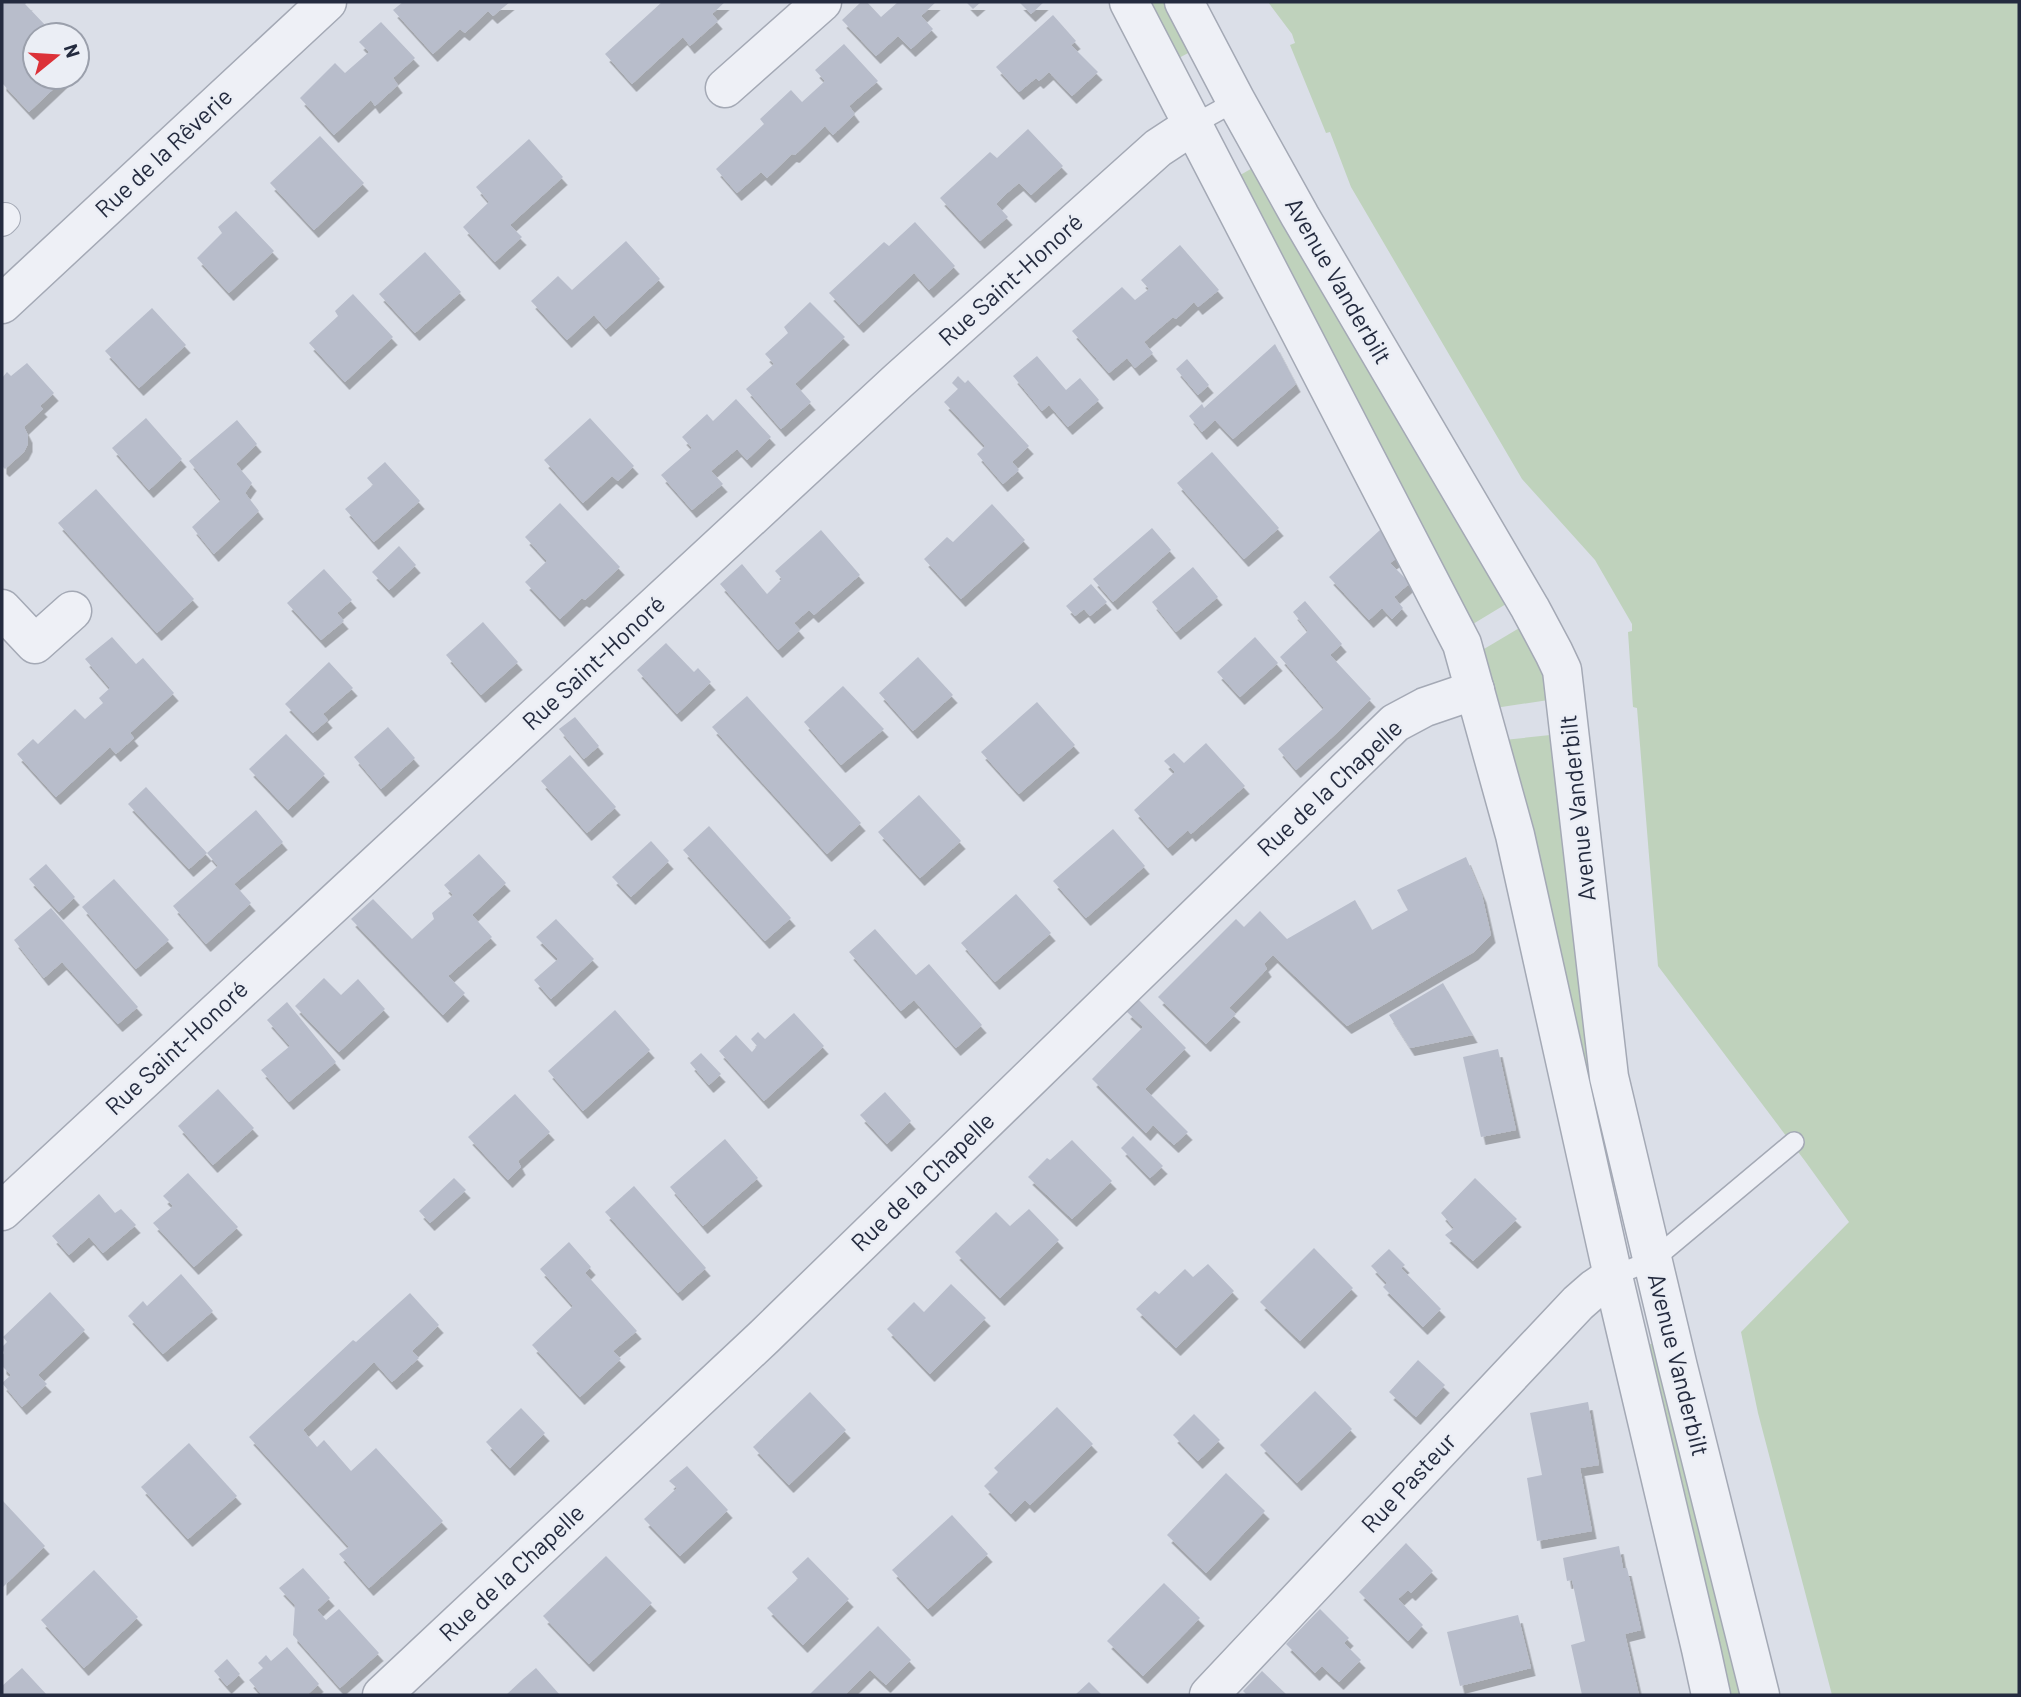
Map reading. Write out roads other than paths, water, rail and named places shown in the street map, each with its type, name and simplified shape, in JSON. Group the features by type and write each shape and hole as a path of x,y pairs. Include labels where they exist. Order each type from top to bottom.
{"street":[{"name":"Rue de la Rêverie","path":"2,304 327,2"},
{"path":"725,88 822,2"},
{"name":"Avenue Vanderbilt","path":"1129,2 1462,644 1515,835 1613,1276 1630,1339 1711,1695"},
{"name":"Avenue Vanderbilt","path":"1184,2 1300,216 1530,608 1562,670 1609,1077 1760,1695"},
{"name":"Rue Saint-Honoré","path":"2,1211 898,381 1158,148 1193,125"},
{"path":"2,608 35,644 72,611"},
{"name":"Rue de la Chapelle","path":"382,1695 764,1337 1395,723 1425,707 1475,690"},
{"name":"Rue Pasteur","path":"1209,1695 1578,1303 1613,1276"}],"lane":[{"path":"1193,125 1236,101"},
{"path":"1613,1276 1653,1260 1794,1142"}]}
